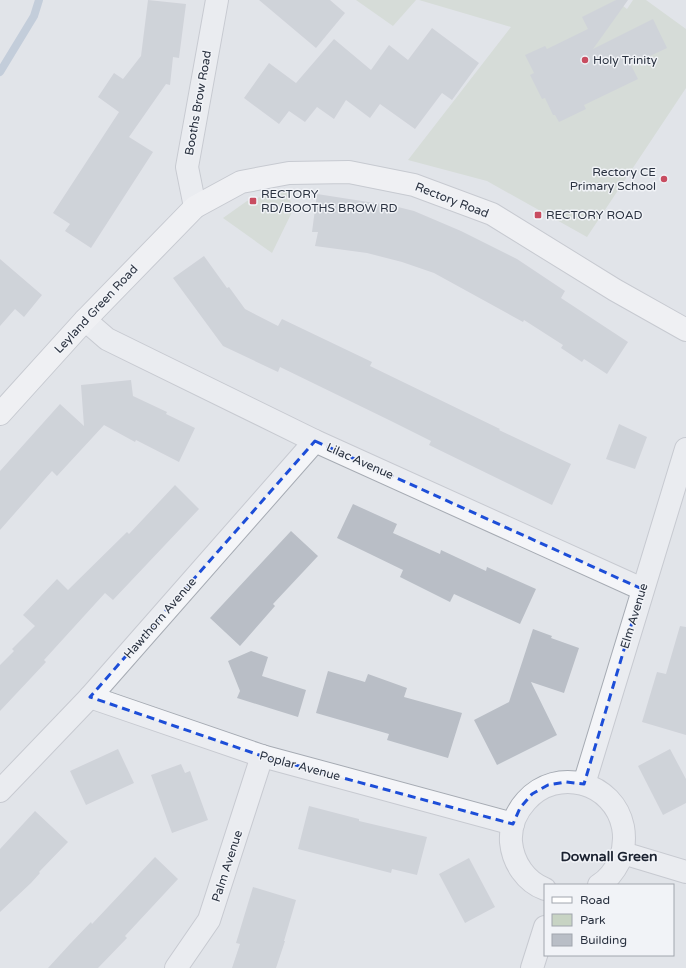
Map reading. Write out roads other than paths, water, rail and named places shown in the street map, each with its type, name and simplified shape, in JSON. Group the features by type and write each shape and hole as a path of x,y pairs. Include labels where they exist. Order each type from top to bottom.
{"street":[{"name":"Booths Brow Road","path":"195,207 187,168 217,0"},
{"name":"Rectory Road","path":"195,207 241,182 289,174 349,172 414,185 492,214 614,290 686,330"},
{"name":"Leyland Green Road","path":"0,414 85,320 195,207"},
{"name":"Lilac Avenue","path":"85,320 107,339 315,441 642,590"},
{"name":"Hawthorn Avenue","path":"0,791 90,697 315,441"},
{"name":"Elm Avenue","path":"584,784 686,449"},
{"name":"Poplar Avenue","path":"90,697 262,756 513,824"},
{"name":"Palm Avenue","path":"176,968 209,920 262,756"},
{"path":"544,890 538,887 524,875 515,860 511,842 513,824 520,808 532,794 548,785 566,782 584,784 600,791 612,803 621,818 625,836 623,853 616,869 601,884"},
{"path":"623,853 686,872"},
{"path":"532,968 544,930"}],"waterway":[{"path":"0,72 34,16 39,0"}],"place":[{"name":"Holy Trinity","path":"585,60"},
{"name":"Rectory CE Primary School","path":"664,179"},
{"name":"RECTORY RD/BOOTHS BROW RD","path":"253,201"},
{"name":"RECTORY ROAD","path":"538,215"}],"district":[{"name":"Downall Green","path":"609,856"}]}
